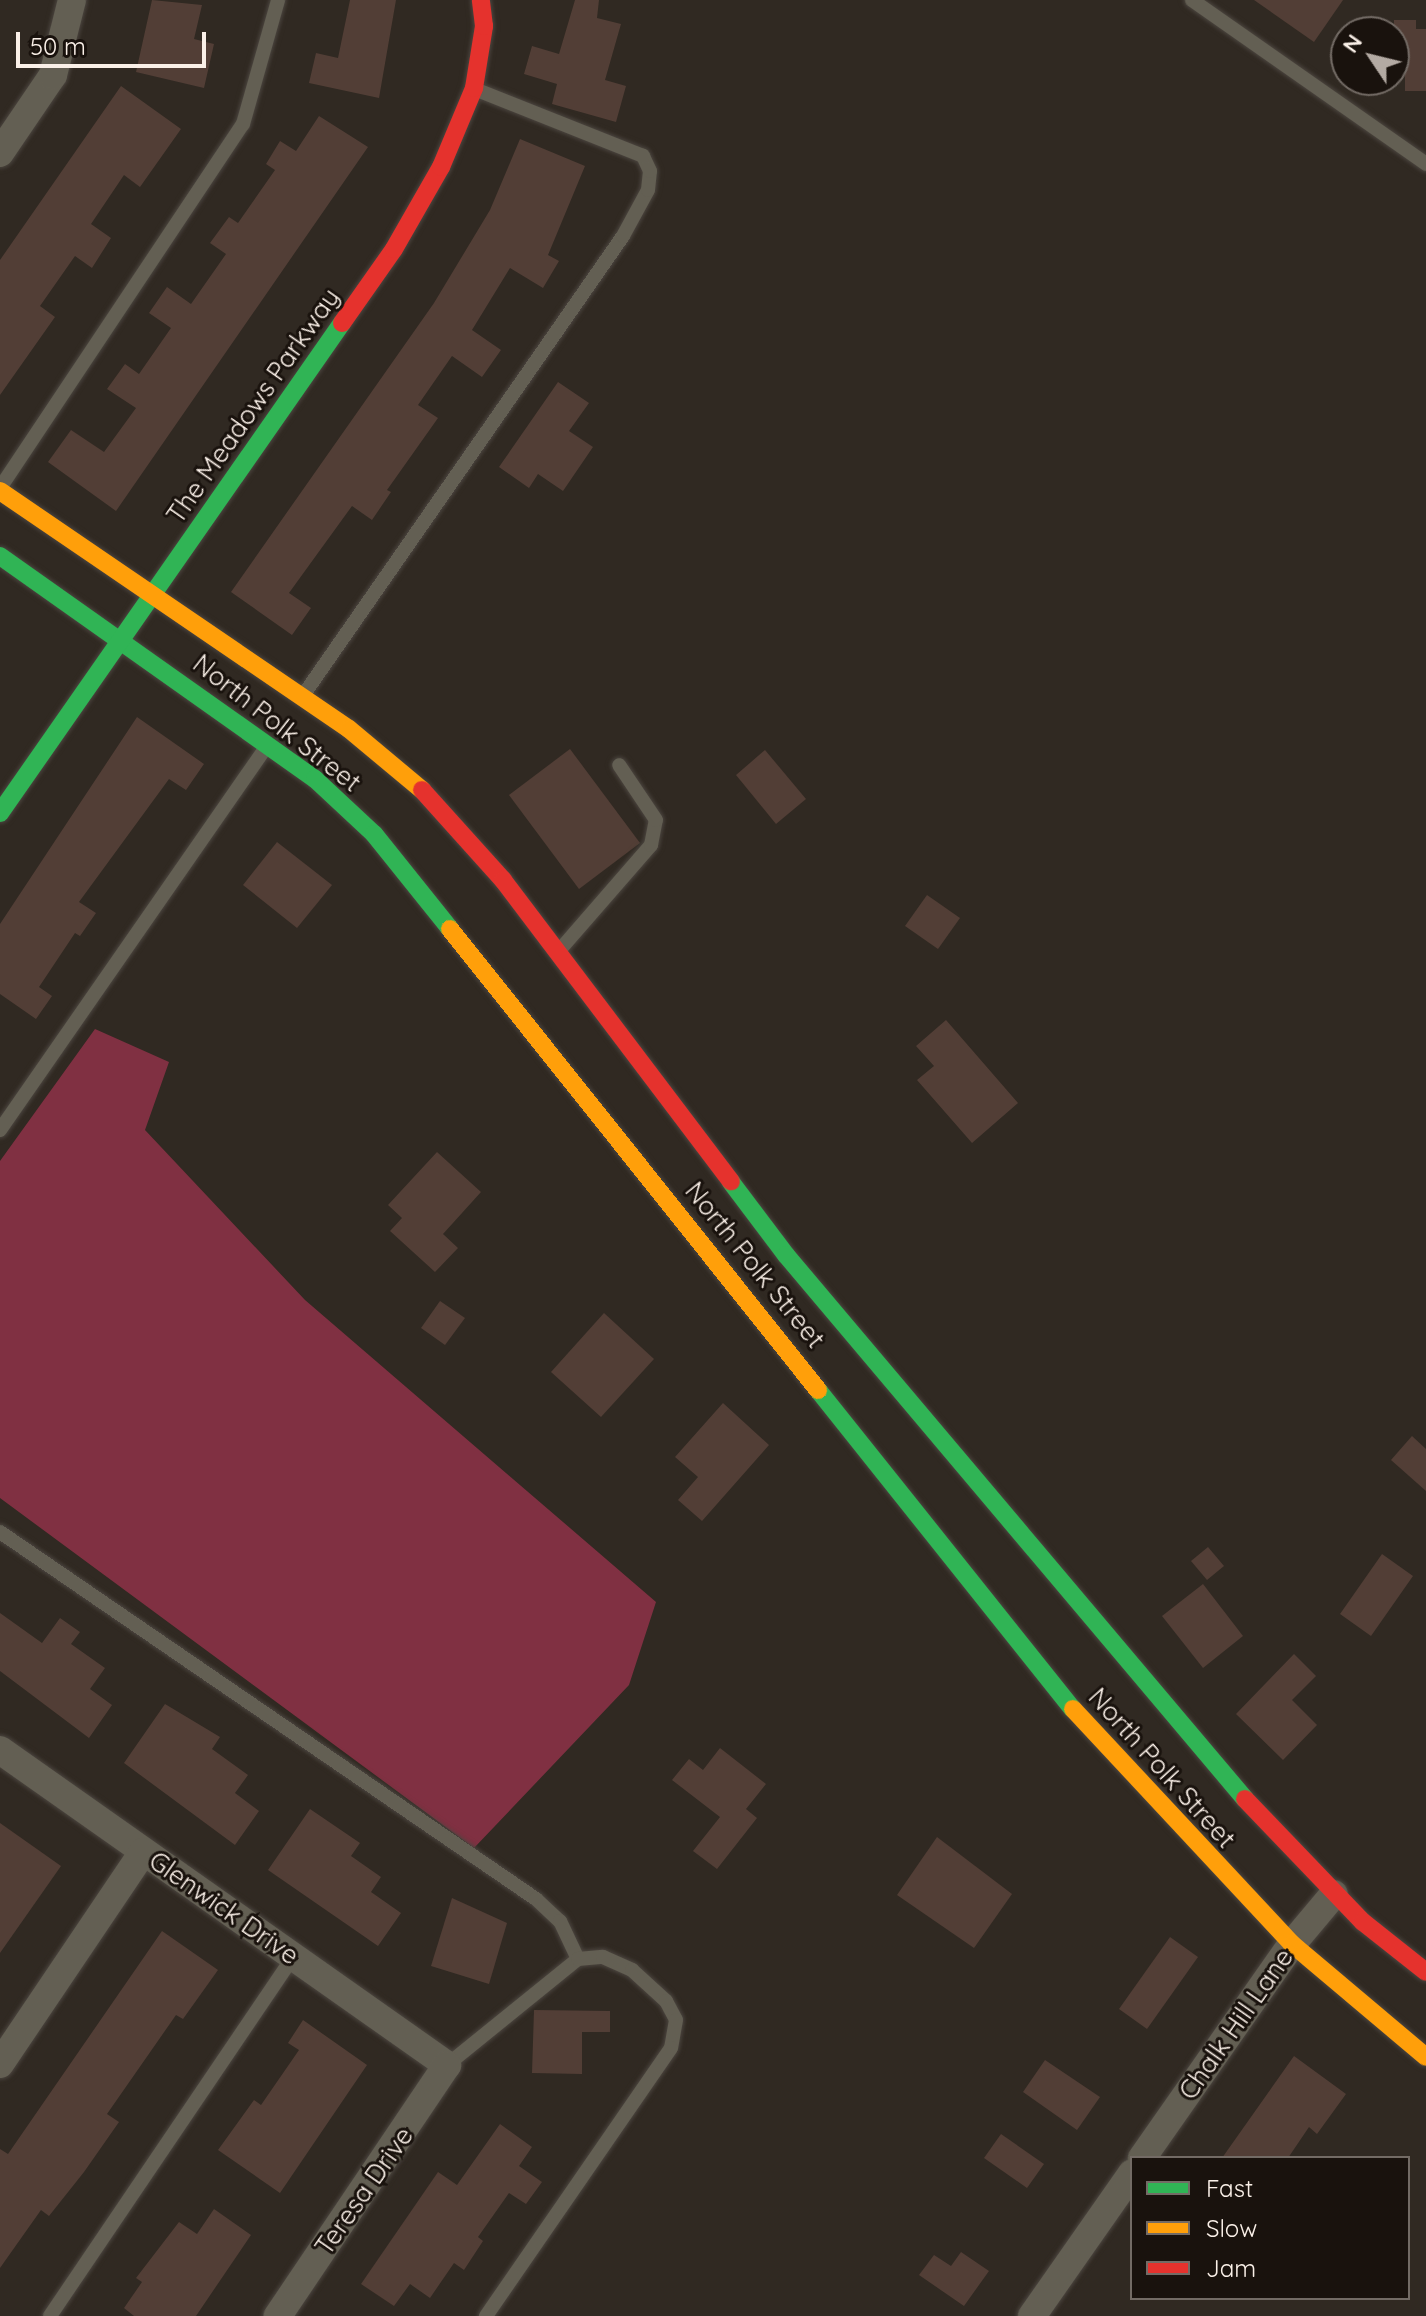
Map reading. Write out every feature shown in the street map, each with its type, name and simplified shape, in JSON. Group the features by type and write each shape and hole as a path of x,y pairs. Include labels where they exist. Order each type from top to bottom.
{"main road":[{"name":"The Meadows Parkway","path":"0,813 154,597 394,249 441,167 474,88 484,26 481,0"},
{"name":"North Polk Street","path":"0,489 302,697 436,802 558,952 781,1260 1278,1838 1334,1894 1426,1972"},
{"name":"North Polk Street","path":"0,556 268,743 374,834 749,1287 1085,1724 1292,1944 1426,2057"}],"street":[{"path":"0,153 53,75 72,0"},
{"name":"Glenwick Drive","path":"0,1750 447,2065"},
{"path":"0,2064 143,1852"},
{"name":"Chalk Hill Lane","path":"1143,2156 1292,1944 1334,1894"},
{"name":"Teresa Drive","path":"278,2316 447,2065"},
{"path":"1032,2316 1130,2176"}],"lane":[{"path":"0,489 243,124 278,0"},
{"path":"1192,0 1426,164"},
{"path":"302,697 623,236 648,190 650,171 643,156 474,88"},
{"path":"0,1130 268,743"},
{"path":"558,952 651,845 656,820 619,765"},
{"path":"0,1532 536,1899 560,1921 578,1959"},
{"path":"50,2316 294,1956"},
{"path":"447,2065 578,1959 603,1957 652,1985 676,2020 671,2048 486,2316"}],"shaded area":[{"path":"95,1029 169,1062 145,1130 305,1300 656,1602 629,1685 474,1848 0,1498 0,1161"}],"building":[{"path":"152,0 202,5 194,39 214,44 204,88 136,72"},
{"path":"350,0 396,0 379,98 309,83 316,53 338,58"},
{"path":"575,0 599,0 597,18 621,24 605,80 626,86 616,122 552,104 557,84 524,74 532,46 559,54"},
{"path":"1254,0 1343,0 1314,42"},
{"path":"1410,20 1416,20 1416,29 1426,29 1426,91 1410,91"},
{"path":"121,86 181,129 140,187 124,175 91,224 111,238 92,268 75,256 40,306 55,317 0,395 0,260"},
{"path":"319,116 368,147 116,511 48,462 71,430 104,452 136,408 107,389 125,364 139,374 171,328 149,313 167,287 191,304 226,254 210,243 229,217 238,223 275,170 266,164 280,141 296,151"},
{"path":"520,139 585,166 548,255 559,261 543,288 510,268 472,330 501,350 482,377 452,356 418,405 438,418 387,490 391,492 372,520 352,506 289,593 311,608 292,635 231,592 434,303 490,210"},
{"path":"558,382 589,403 569,431 593,447 563,491 538,474 529,488 499,467"},
{"path":"137,717 204,764 186,790 169,779 79,902 96,913 80,936 75,933 39,987 52,996 36,1019 0,994 0,924"},
{"path":"570,749 640,843 579,889 509,795"},
{"path":"765,750 806,799 776,824 736,775"},
{"path":"277,842 332,885 297,928 243,885"},
{"path":"927,895 960,918 938,949 905,926"},
{"path":"946,1020 1018,1103 972,1143 917,1080 934,1066 916,1046"},
{"path":"437,1152 481,1192 443,1234 458,1248 435,1272 390,1231 402,1218 388,1205"},
{"path":"440,1301 465,1318 445,1345 421,1328"},
{"path":"604,1313 654,1359 601,1417 551,1372"},
{"path":"723,1403 769,1445 702,1521 678,1500 698,1477 675,1457"},
{"path":"1412,1436 1426,1449 1426,1491 1391,1460"},
{"path":"1208,1547 1224,1566 1207,1580 1191,1561"},
{"path":"1382,1554 1413,1576 1371,1636 1340,1614"},
{"path":"1203,1584 1243,1636 1203,1668 1162,1616"},
{"path":"0,1613 42,1643 60,1618 80,1632 71,1644 105,1668 90,1689 112,1705 89,1738 0,1671"},
{"path":"1294,1654 1316,1676 1292,1700 1317,1725 1283,1760 1236,1714"},
{"path":"165,1704 220,1737 212,1749 248,1775 235,1793 259,1811 235,1845 124,1763"},
{"path":"720,1748 766,1784 746,1809 757,1818 717,1869 693,1851 720,1817 672,1780 689,1759 703,1770"},
{"path":"310,1809 360,1843 351,1856 381,1877 371,1892 401,1913 378,1946 268,1870"},
{"path":"0,1823 61,1866 0,1953"},
{"path":"937,1837 1012,1894 974,1948 897,1895"},
{"path":"452,1898 507,1923 489,1984 431,1966"},
{"path":"162,1931 218,1970 183,2019 176,2015 107,2114 119,2122 84,2172 49,2216 41,2210 0,2268 0,2149 8,2154"},
{"path":"1170,1937 1198,1957 1147,2029 1119,2009"},
{"path":"534,2010 610,2011 610,2032 582,2032 582,2074 532,2073"},
{"path":"303,2020 367,2065 280,2193 218,2150 254,2100 261,2105 299,2050 288,2043"},
{"path":"1294,2056 1346,2094 1317,2134 1309,2127 1289,2156 1223,2156"},
{"path":"1045,2060 1100,2097 1077,2130 1023,2092"},
{"path":"500,2124 532,2147 519,2166 542,2182 526,2204 509,2193 478,2237 483,2241 464,2270 454,2263 430,2298 410,2284 394,2306 361,2284 438,2172 457,2185"},
{"path":"1001,2134 1044,2164 1027,2188 984,2158"},
{"path":"214,2209 251,2235 196,2316 134,2316 124,2308 142,2282 136,2278 179,2222 197,2234"},
{"path":"961,2252 989,2271 964,2306 919,2275 934,2255 951,2266"}],"traffic: fast":[{"path":"0,813 342,323"},
{"path":"0,556 315,779 374,834 450,929"},
{"path":"731,1182 786,1255 1245,1799"},
{"path":"818,1390 1073,1709"}],"traffic: slow":[{"path":"0,491 349,729 422,790"},
{"path":"450,929 818,1390"},
{"path":"1073,1709 1292,1944 1426,2057"}],"traffic: jam":[{"path":"342,323 394,249 441,167 474,88 484,26 481,0"},
{"path":"422,790 503,880 731,1182"},
{"path":"1245,1799 1363,1922 1426,1972"}]}
